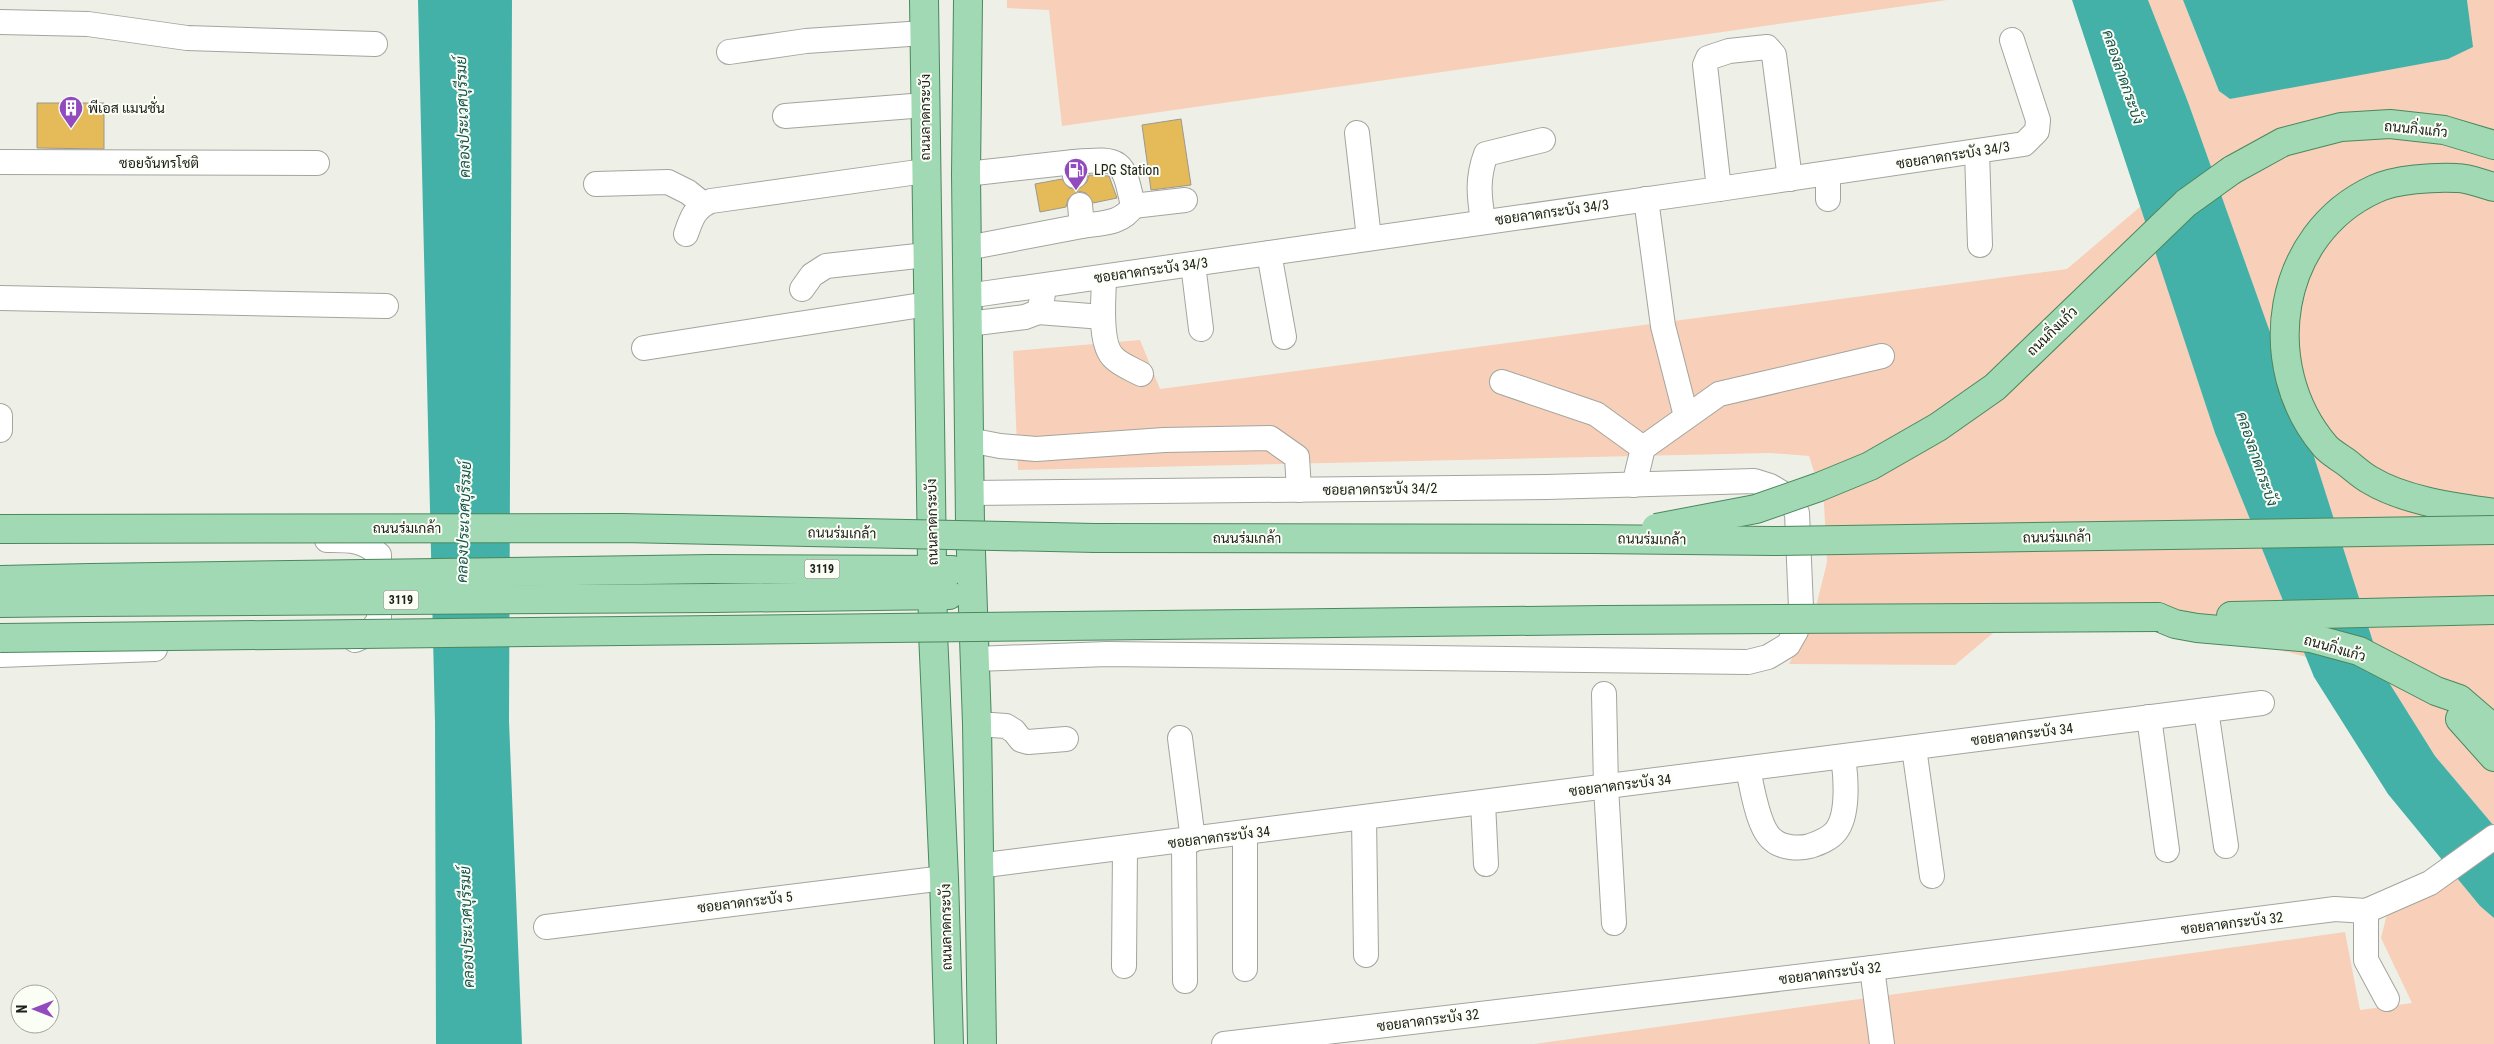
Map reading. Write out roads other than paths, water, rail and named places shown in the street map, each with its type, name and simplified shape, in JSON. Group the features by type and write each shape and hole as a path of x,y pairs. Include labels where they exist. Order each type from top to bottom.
{"main road":[{"name":"ถนนลาดกระบัง","path":"924,0 926,254 933,583 949,1044"},
{"path":"968,0 967,296 971,582 977,724 982,1044"},
{"name":"ถนนกิ่งแก้ว","path":"1593,539 1756,509 1818,487 1879,461 1938,427 1995,387 2186,203 2232,170 2283,142 2341,127 2390,124 2444,130 2494,145"},
{"path":"2494,186 2459,178 2416,179 2376,188 2341,210 2307,246 2290,288 2283,342 2294,397 2325,447 2370,481 2423,501 2494,513"},
{"name":"ถนนร่มเกล้า","path":"0,529 622,528 1095,538 1773,541 2494,530"},
{"name":"3119","path":"4,591 90,590 711,569 933,583"},
{"path":"933,583 971,582"},
{"name":"3119","path":"90,590 713,598 933,583"},
{"path":"0,638 1602,620 2158,617 2494,610"},
{"name":"ถนนกิ่งแก้ว","path":"2158,617 2175,624 2197,628 2311,638 2359,651 2436,691 2459,699 2494,729"},
{"path":"2436,691 2451,711 2494,756"}],"street":[{"path":"0,22 88,24 187,38 375,44"},
{"path":"729,52 806,41 924,33"},
{"name":"ซอยลาดกระบัง 34/3","path":"967,296 1483,221 1719,190 2024,144 2037,132 2038,120 2012,40"},
{"path":"1719,190 1705,65 1708,58 1729,51 1767,47 1774,55 1790,179"},
{"path":"785,116 925,105"},
{"path":"1357,133 1369,238"},
{"path":"1483,221 1478,188 1481,168 1486,154 1543,140"},
{"path":"1978,152 1980,245"},
{"path":"966,174 1074,169 1098,160 1115,161 1122,166 1128,179 1133,206 1127,216 1112,221 1081,216 967,248"},
{"name":"ซอยจันทรโชติ","path":"0,162 318,163"},
{"path":"686,234 692,215 703,204 711,201 925,171"},
{"path":"1828,174 1828,199"},
{"path":"596,184 668,182 688,192 703,204"},
{"path":"1646,199 1662,326 1686,416"},
{"path":"1133,206 1184,200"},
{"path":"1269,253 1284,337"},
{"path":"802,289 812,275 826,266 926,254"},
{"path":"1194,264 1201,329"},
{"path":"1104,277 1103,318 1106,345 1113,358 1141,374"},
{"path":"1038,312 1044,286"},
{"path":"0,298 386,306"},
{"path":"644,348 928,304"},
{"path":"968,324 1025,317 1038,312 1103,318"},
{"path":"1634,485 1642,448 1719,394 1882,356"},
{"path":"1502,382 1596,414 1642,448"},
{"path":"0,416 0,430"},
{"path":"969,440 1000,446 1036,449 1164,440 1270,438 1297,457 1299,490"},
{"name":"ซอยลาดกระบัง 34/2","path":"970,493 1634,485 1754,481 1770,486 1787,496 1797,512 1801,608 1796,631 1788,645 1768,657 1748,662 1108,654 975,659"},
{"path":"0,542 353,540 370,546 379,555 379,620 369,634 352,641 0,655"},
{"path":"1604,694 1606,787 1614,923"},
{"name":"ซอยลาดกระบัง 34","path":"978,866 1246,834 2262,703"},
{"path":"2206,710 2226,846"},
{"path":"2149,717 2167,850"},
{"path":"977,724 1006,726 1014,731 1021,740 1028,742 1066,739"},
{"path":"1180,738 1188,841 1184,981"},
{"path":"1914,748 1932,876"},
{"path":"1748,769 1763,826 1773,840 1788,847 1805,847 1823,841 1837,831 1845,804 1846,782 1843,756"},
{"path":"1483,803 1486,864"},
{"path":"1364,818 1366,955"},
{"path":"1245,969 1246,834"},
{"name":"ซอยลาดกระบัง 32","path":"1224,1044 1872,968 2335,909 2366,911 2430,883 2494,838"},
{"path":"1124,966 1125,849"},
{"name":"ซอยลาดกระบัง 5","path":"546,927 944,878"},
{"path":"2366,911 2366,960 2387,999"},
{"path":"1872,968 1882,1044"}],"water":[{"name":"คลองประเวศบุรีรมย์","path":"418,0 512,0 509,721 522,1044 436,1044 435,722"},
{"name":"คลองลาดกระบัง","path":"2072,0 2148,0 2188,102 2311,447 2383,673 2435,756 2494,826 2494,918 2480,906 2388,794 2314,677 2215,433"},
{"path":"2183,0 2467,0 2473,47 2448,59 2230,99 2219,91"}],"place":[{"name":"พีเอส แมนชั่น","path":"71,129"},
{"name":"LPG Station","path":"1076,191"}]}
